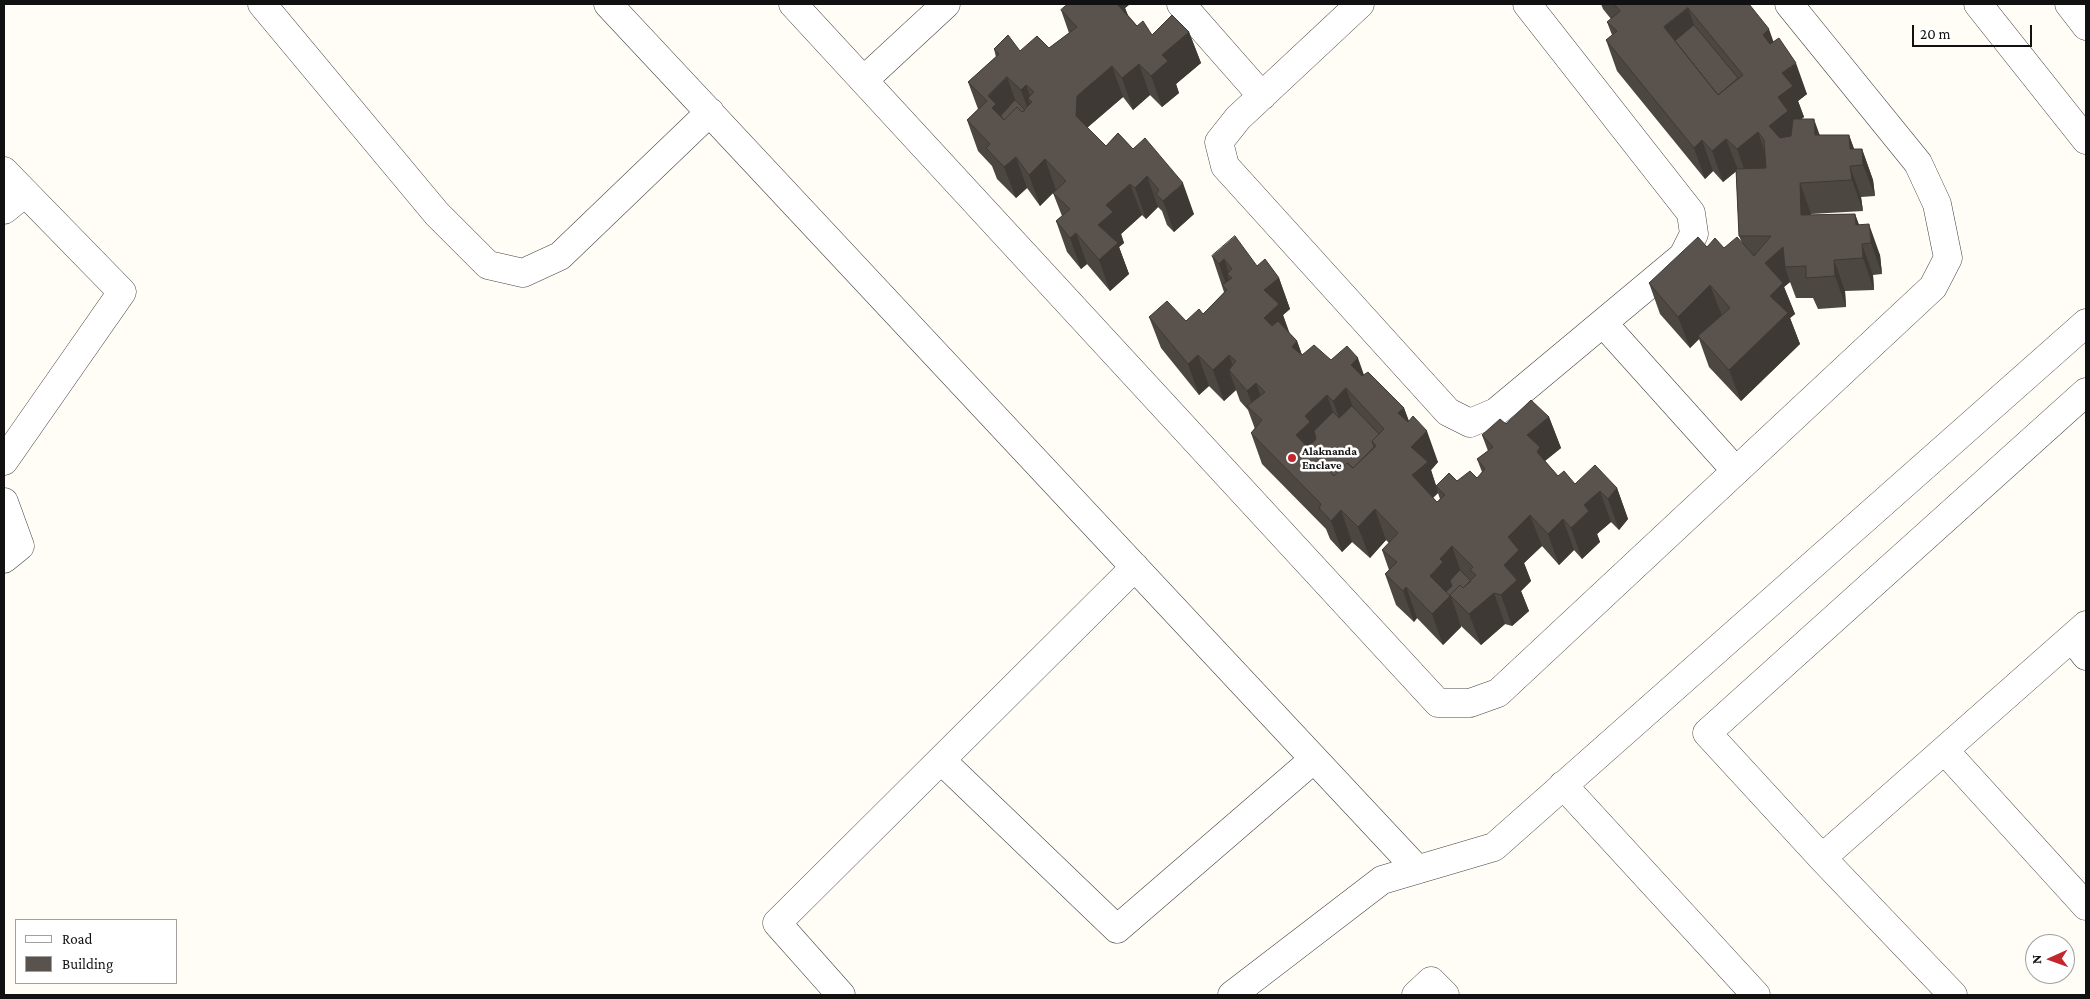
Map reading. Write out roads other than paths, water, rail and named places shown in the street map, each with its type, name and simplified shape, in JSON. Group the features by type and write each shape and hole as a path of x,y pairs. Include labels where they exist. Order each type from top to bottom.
{"street":[{"path":"262,4 437,214 488,265 522,273 560,256 710,112"},
{"path":"608,4 1417,870"},
{"path":"793,4 1438,703 1470,703 1498,693 1933,287 1948,258 1937,204 1918,163 1789,4"},
{"path":"864,80 946,4"},
{"path":"1181,4 1262,96"},
{"path":"1360,4 1238,118 1219,142 1225,166 1448,412 1470,423 1496,412 1683,256 1694,234 1691,213 1528,4"},
{"path":"1978,4 2086,140"},
{"path":"2069,4 2086,26"},
{"path":"4,171 122,292 4,461"},
{"path":"4,210 25,193"},
{"path":"1603,323 1736,471"},
{"path":"1232,995 1382,880 1494,847 2086,323"},
{"path":"1953,995 1822,858 1707,733 2086,392"},
{"path":"4,502 20,546 4,559"},
{"path":"841,995 777,923 1135,567"},
{"path":"1822,858 1945,751 2081,640"},
{"path":"1945,751 2086,906"},
{"path":"940,760 1117,929 1314,759"},
{"path":"1563,785 1756,995"},
{"path":"1416,995 1431,981 1445,995"}],"place":[{"name":"Alaknanda Enclave","path":"1292,458"}]}
